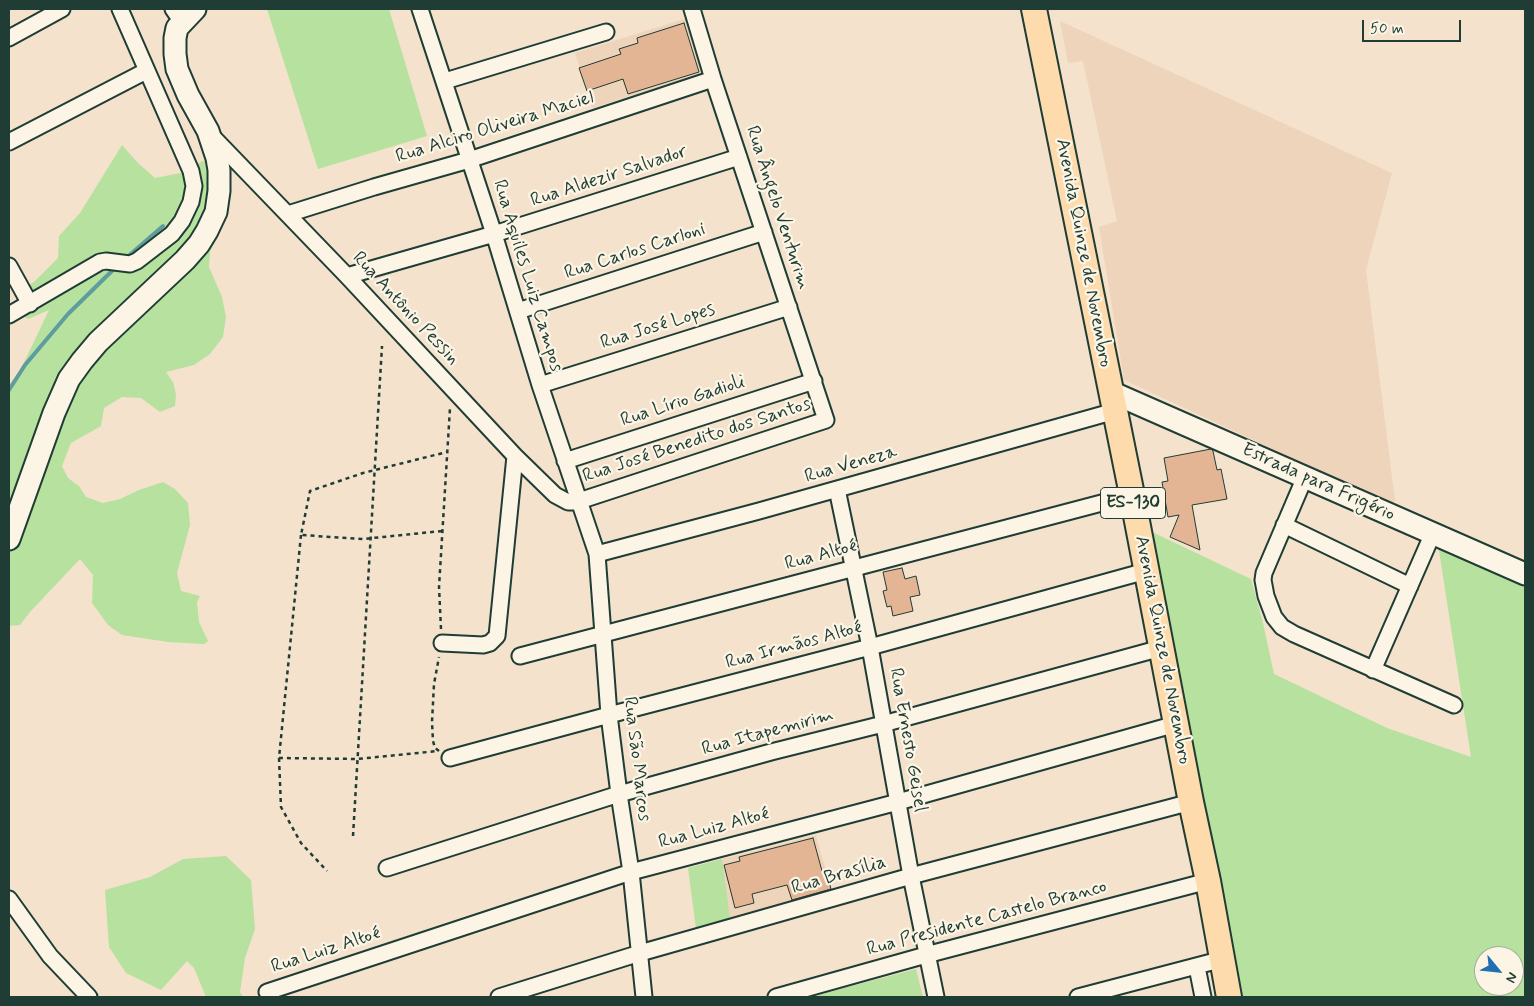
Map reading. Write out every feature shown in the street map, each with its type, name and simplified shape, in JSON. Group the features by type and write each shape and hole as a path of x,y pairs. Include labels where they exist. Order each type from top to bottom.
{"main road":[{"name":"Avenida Quinze de Novembro","path":"1034,9 1132,495 1229,997"}],"street":[{"path":"9,38 62,9"},
{"path":"9,315 100,262 130,264 137,261 172,234 182,221 191,202 194,186 191,172 120,9"},
{"name":"Rua Aquiles Luiz Campos","path":"420,9 494,234 540,385 597,554"},
{"name":"Rua Ângelo Venturim","path":"692,9 713,79 826,420"},
{"path":"9,539 54,413 69,379 98,342 185,260 207,232 216,212 219,192 217,158 208,131 188,95 177,69 175,38 182,17"},
{"path":"445,81 606,32"},
{"path":"9,142 146,71"},
{"name":"Rua Alciro Oliveira Maciel","path":"288,214 470,160 713,79"},
{"name":"Rua Antônio Pessin","path":"208,131 515,456 556,495 568,502 580,500"},
{"name":"Rua Aldezir Salvador","path":"347,276 494,234 739,157"},
{"name":"Rua Carlos Carloni","path":"518,311 764,232"},
{"path":"9,266 30,304"},
{"name":"Rua José Lopes","path":"540,385 789,307"},
{"name":"Rua Lírio Gadioli","path":"565,461 814,381"},
{"name":"Estrada para Frigério","path":"1113,402 1305,477 1525,574"},
{"name":"Rua Veneza","path":"597,554 837,489 1113,402"},
{"name":"Rua José Benedito dos Santos","path":"580,500 826,420"},
{"path":"442,643 483,645 490,643 497,636 515,456"},
{"path":"1305,477 1263,580 1266,596 1274,617 1286,630 1454,705"},
{"name":"Rua Ernesto Geisel","path":"837,489 870,647 926,956 936,997"},
{"name":"Rua Altoé","path":"520,656 1132,495"},
{"path":"1284,526 1410,586"},
{"path":"1373,670 1433,533"},
{"name":"Rua São Marcos","path":"597,554 610,715 619,794 631,872 644,997"},
{"name":"Rua Irmãos Altoé","path":"444,754 610,715 870,647 1146,571"},
{"name":"Rua Itapemirim","path":"387,868 619,794 1161,648"},
{"name":"Rua Luiz Altoé","path":"267,992 631,872 898,802 1176,724"},
{"name":"Rua Brasília","path":"500,997 640,953 911,876 1191,802"},
{"name":"Rua Presidente Castelo Branco","path":"776,997 1208,881"},
{"path":"9,899 50,956 89,997"},
{"path":"1078,997 1223,959"},
{"path":"1197,967 1203,997"}],"path":[{"path":"353,836 382,346"},
{"path":"444,754 435,748 432,722 434,684 442,643 438,587 452,389"},
{"path":"327,871 301,844 281,807 279,758 300,535 310,491 374,470 447,452"},
{"path":"300,535 370,538 442,531"},
{"path":"279,758 358,759 444,754"}],"shaded area":[{"path":"687,18 704,73 592,108 575,53"},
{"path":"1060,21 1392,173 1366,270 1395,501 1389,503 1124,380 1099,227 1117,221 1083,61 1068,63"},
{"path":"816,835 831,889 696,928 688,868"}],"green space":[{"path":"267,9 389,9 427,136 318,169"},
{"path":"122,145 155,178 186,172 202,161 216,162 223,210 219,232 210,252 209,267 222,297 226,317 223,337 210,354 194,365 166,372 173,382 176,394 175,406 160,412 141,398 122,397 104,408 101,426 71,443 62,466 68,478 79,486 86,497 103,503 120,499 163,482 175,489 188,503 190,525 177,573 181,591 200,596 197,602 199,622 208,641 204,644 168,642 122,635 108,625 92,603 93,575 80,559 20,625 9,626 9,385 20,371 49,310 28,319 15,311 20,292 35,281 58,258 59,236 80,213"},
{"path":"1150,531 1251,579 1274,674 1387,728 1471,757 1438,544 1525,585 1525,997 1243,997"},
{"path":"226,856 251,880 255,929 245,958 240,992 243,997 206,997 194,968 187,961 161,990 126,973 109,947 105,890 150,877 183,859"},
{"path":"722,859 730,918 696,928 688,868"},
{"path":"916,969 923,997 810,997"}],"building":[{"path":"684,23 699,72 628,94 623,79 587,91 579,68 621,54 619,49 638,43 637,38"},
{"path":"1211,449 1217,470 1221,469 1227,499 1192,505 1200,550 1170,537 1179,515 1168,517 1162,482 1168,481 1164,458"},
{"path":"902,568 905,579 916,576 920,595 910,597 913,611 893,616 891,606 887,607 883,591 887,590 883,572"},
{"path":"813,838 822,871 826,870 831,889 792,900 787,885 752,894 754,903 735,908 724,865 740,861 739,857"}],"waterway":[{"path":"125,259 163,226"},
{"path":"9,390 25,365 68,314 116,267"}]}
